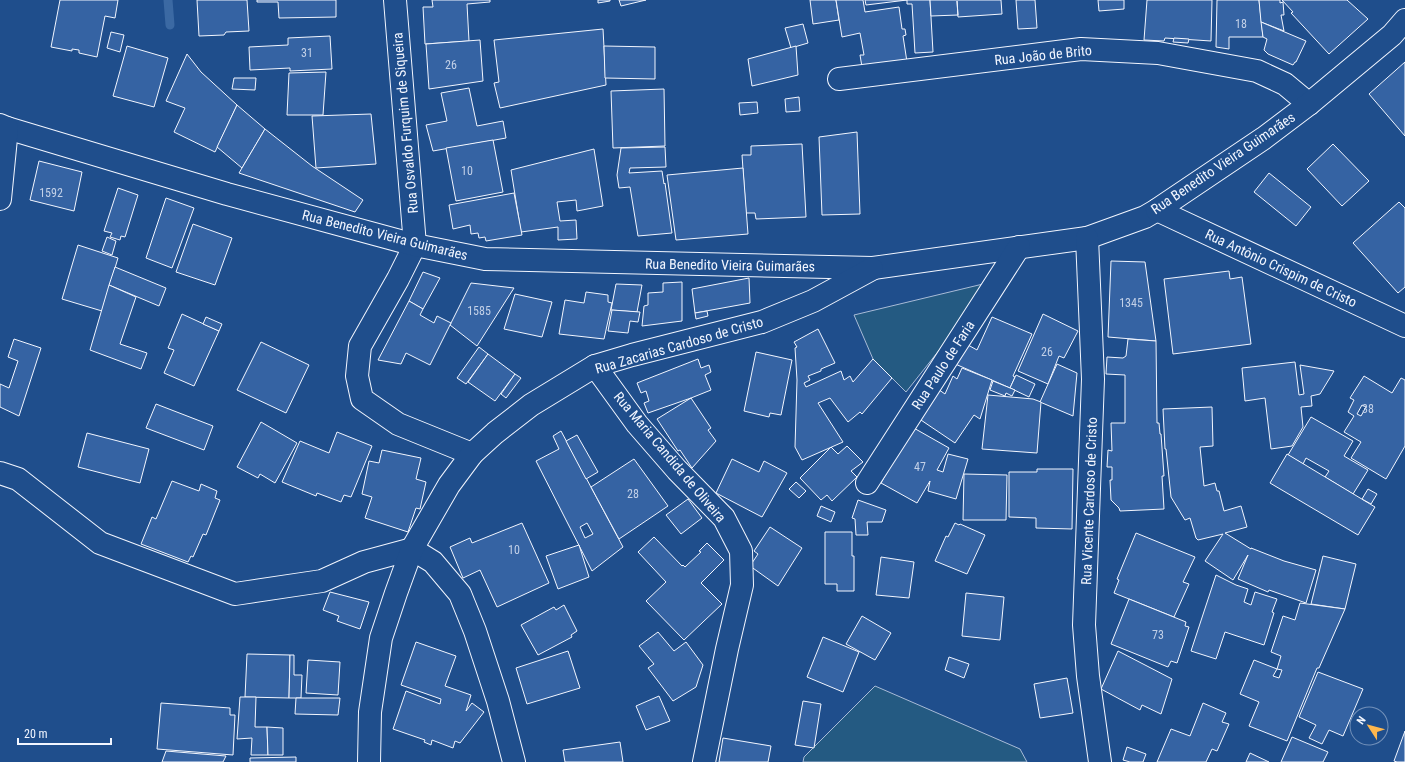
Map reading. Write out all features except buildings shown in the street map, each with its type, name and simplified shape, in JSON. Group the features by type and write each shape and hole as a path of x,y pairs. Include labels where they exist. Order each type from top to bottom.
{"street":[{"name":"Rua Osvaldo Furquim de Siqueira","path":"395,0 415,245"},
{"name":"Rua Benedito Vieira Guimarães","path":"3,127 227,194 415,245 485,259 873,268 1088,238 1145,217 1264,138 1309,104 1392,35 1405,20"},
{"name":"Rua João de Brito","path":"838,80 1081,49 1096,49 1158,53 1258,71 1285,84 1309,104"},
{"path":"0,199 3,127"},
{"name":"Rua Antônio Crispim de Cristo","path":"1157,210 1405,326"},
{"name":"Rua Vicente Cardoso de Cristo","path":"1088,238 1093,379 1084,625 1088,676 1100,762"},
{"path":"415,245 398,279 360,346 357,376 362,399 398,424 472,454"},
{"name":"Rua Paulo de Faria","path":"867,483 1020,247"},
{"name":"Rua Zacarias Cardoso de Cristo","path":"369,762 370,712 381,638 412,549 449,485 472,454 495,433 531,405 595,366 632,355 762,322 813,301 873,268"},
{"name":"Rua Maria Candida de Oliveira","path":"595,366 638,424 677,470 724,518 741,552 742,584 725,656 704,762"},
{"path":"0,473 18,479 100,543 235,594 322,581 364,562 412,549 433,562 460,594 475,631 498,701 514,762"}],"shaded area":[{"path":"983,284 971,310 906,392 873,359 854,315"},
{"path":"875,686 1020,749 1027,762 803,762 804,757"}],"waterway":[{"path":"168,0 170,25"}]}
